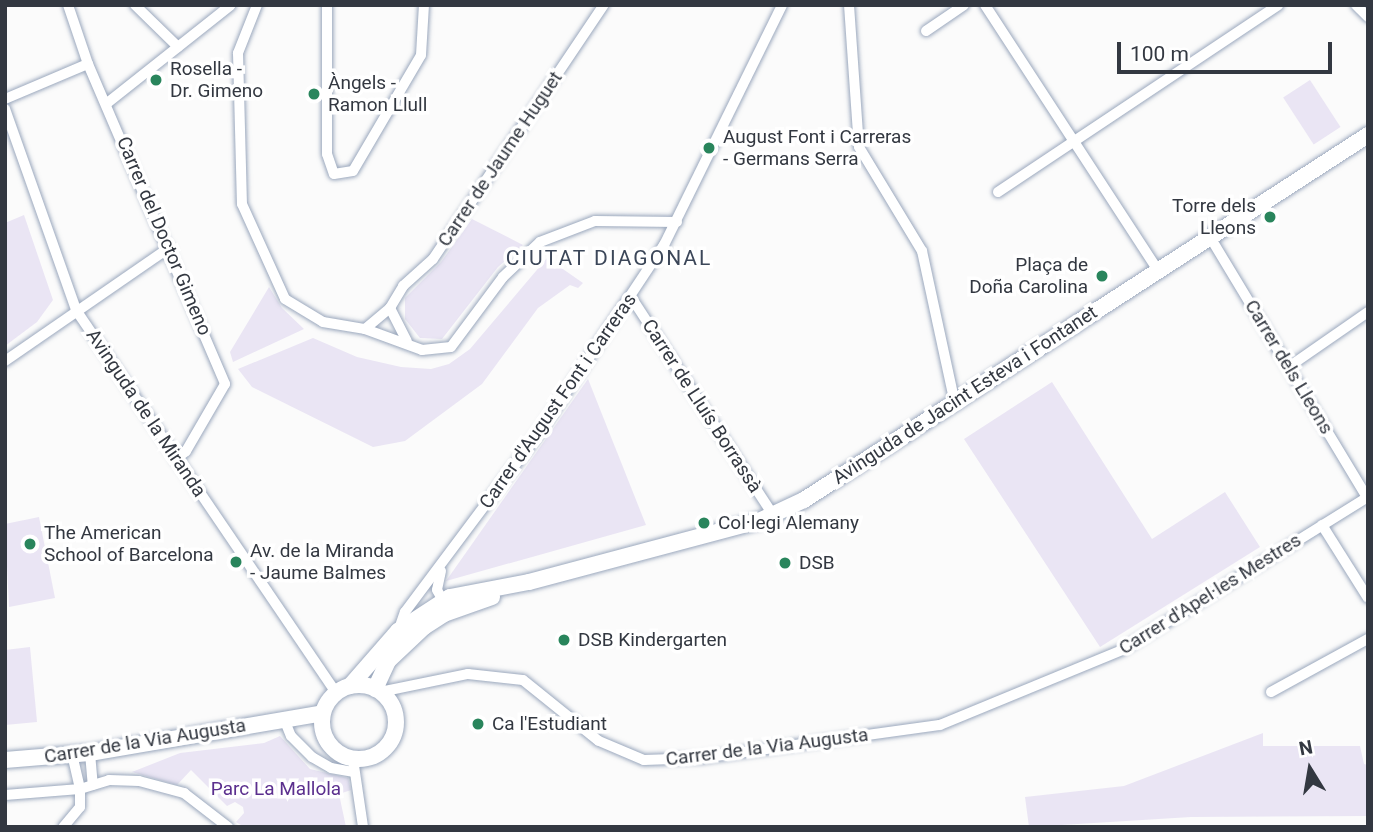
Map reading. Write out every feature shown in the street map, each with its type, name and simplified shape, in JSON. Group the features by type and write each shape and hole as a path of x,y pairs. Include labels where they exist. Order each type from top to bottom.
{"street":[{"name":"Carrer del Doctor Gimeno","path":"68,5 88,64 225,384 186,451 176,459"},
{"path":"135,5 178,47"},
{"path":"106,104 231,5"},
{"path":"257,5 238,53 242,204 285,299 323,323 365,329 407,341 422,350 451,347 503,277 540,242 595,220 677,222"},
{"path":"327,5 327,154 334,174 353,171 421,55 424,5"},
{"name":"Carrer de Jaume Huguet","path":"365,329 390,308 403,286 433,259 604,5"},
{"name":"Carrer d'August Font i Carreras","path":"398,631 405,612 442,568 631,297 677,222 782,5"},
{"path":"849,5 859,147 922,251 955,403"},
{"path":"926,31 964,5"},
{"path":"985,5 1158,270"},
{"path":"998,192 1278,5"},
{"path":"1356,5 1368,17"},
{"path":"5,99 88,64"},
{"name":"Avinguda de la Miranda","path":"5,109 76,310 176,459 343,690"},
{"name":"Avinguda de Jacint Esteva i Fontanet","path":"343,690 398,631 450,597 530,582 773,515 955,403 1368,135"},
{"name":"Carrer dels Lleons","path":"1210,237 1368,497"},
{"path":"5,360 169,248"},
{"name":"Carrer de Lluís Borrassà","path":"631,297 773,515"},
{"path":"390,308 407,341"},
{"path":"1290,366 1368,312"},
{"name":"Carrer d'Apel·les Mestres","path":"1047,681 1122,650 1368,497"},
{"path":"1322,525 1368,598"},
{"path":"442,568 436,590 441,597 450,597"},
{"name":"Avinguda de Jacint Esteva i Fontanet","path":"378,690 388,661 424,627 444,614 530,582"},
{"path":"1271,692 1368,639"},
{"name":"Carrer de la Via Augusta","path":"378,690 468,674 523,680 599,741 645,760 701,758 940,725 1047,681"},
{"path":"284,719 291,736 312,757 331,768 353,766 376,756 392,739 394,710 378,690 343,690 323,713 327,743 353,766 363,827"},
{"name":"Carrer de la Via Augusta","path":"5,760 90,753 323,713"},
{"path":"90,753 93,785"},
{"path":"63,827 80,807 80,789 72,754"},
{"path":"5,794 80,789 109,780 139,781 184,793 229,827"}],"green space":[{"path":"1310,80 1340,127 1314,144 1283,97"},
{"path":"24,215 53,300 37,322 5,346 5,223"},
{"path":"472,219 523,245 498,267 442,339 420,338 405,319 405,298 441,262"},
{"path":"547,258 583,283 578,288 570,285 538,308 482,384 405,441 373,447 252,387 238,369 313,338 357,357 401,367 431,369 449,364 470,349"},
{"path":"269,287 282,308 304,329 233,362 230,352"},
{"path":"588,379 646,525 446,581"},
{"path":"1052,382 1152,539 1225,492 1260,547 1100,647 964,439"},
{"path":"39,517 55,598 9,607 5,524"},
{"path":"30,647 37,722 5,725 5,650"},
{"path":"1263,733 1263,746 1360,746 1364,764 1368,765 1368,816 1191,817 1029,827 1025,797 1124,786"},
{"name":"Parc La Mallola","path":"280,736 310,769 348,778 351,790 339,794 346,827 244,827 236,822 244,813 243,807 235,802 227,806 191,770 177,785 132,772 180,753 264,743"}],"place":[{"name":"Rosella - Dr. Gimeno","path":"156,80"},
{"name":"Àngels - Ramon Llull","path":"314,94"},
{"name":"August Font i Carreras - Germans Serra","path":"709,148"},
{"name":"Torre dels Lleons","path":"1270,217"},
{"name":"Plaça de Doña Carolina","path":"1102,276"},
{"name":"Col·legi Alemany","path":"704,523"},
{"name":"The American School of Barcelona","path":"30,544"},
{"name":"Av. de la Miranda - Jaume Balmes","path":"236,562"},
{"name":"DSB","path":"785,563"},
{"name":"DSB Kindergarten","path":"564,640"},
{"name":"Ca l'Estudiant","path":"478,724"}],"district":[{"name":"CIUTAT DIAGONAL","path":"609,258"}]}
